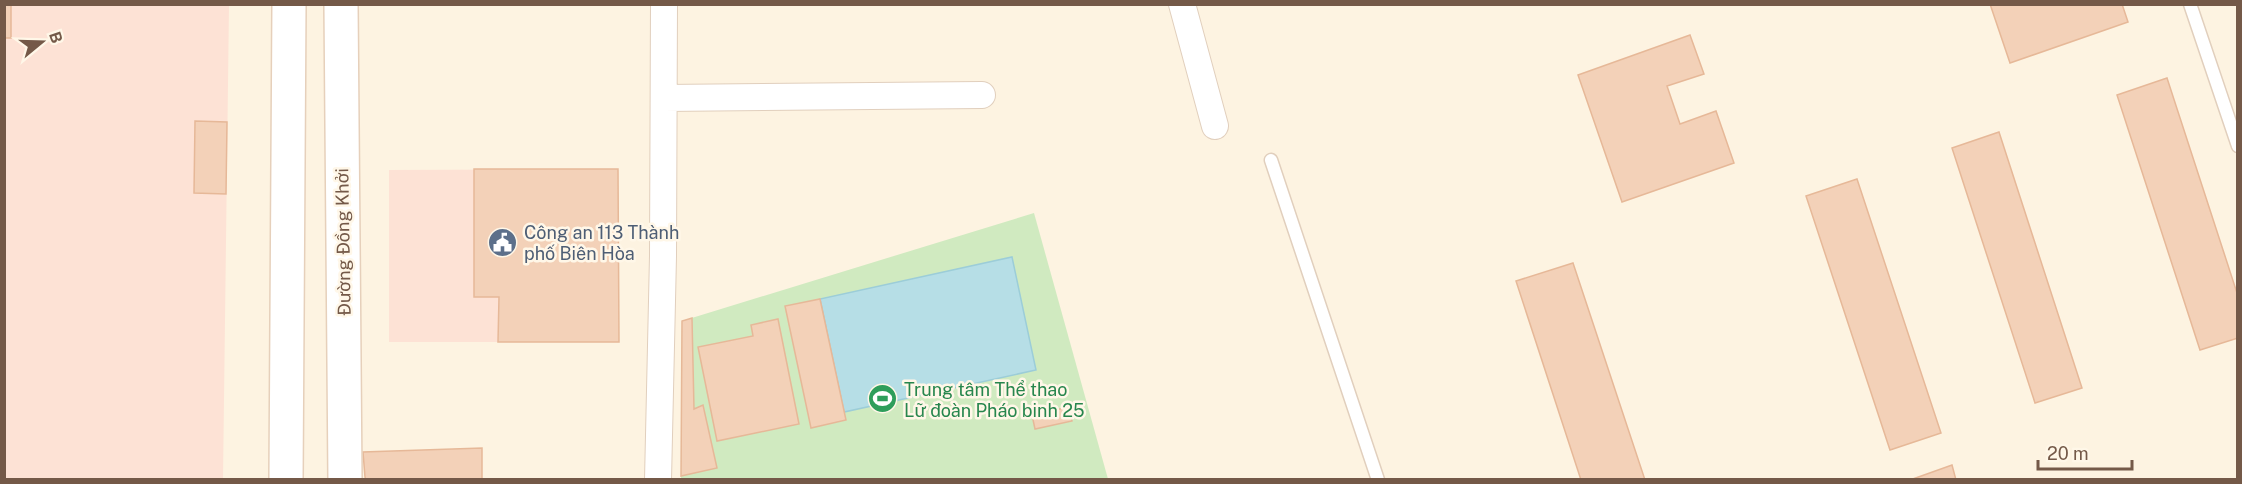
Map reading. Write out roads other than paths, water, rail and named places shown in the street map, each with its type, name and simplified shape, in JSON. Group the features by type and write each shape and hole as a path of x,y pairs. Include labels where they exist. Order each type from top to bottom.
{"main road":[{"path":"286,480 288,4"},
{"name":"Đường Đồng Khởi","path":"341,4 345,480"}],"street":[{"path":"658,480 664,4"},
{"path":"1182,4 1215,126"},
{"path":"664,98 982,95"}],"lane":[{"path":"2190,4 2238,146"},
{"path":"1271,160 1378,480"}],"water":[{"path":"1012,257 1036,370 844,412 820,299"}],"place":[{"name":"Công an 113 Thành phố Biên Hòa","path":"503,242"},
{"name":"Trung tâm Thể thao Lữ đoàn Pháo binh 25","path":"883,399"}]}
